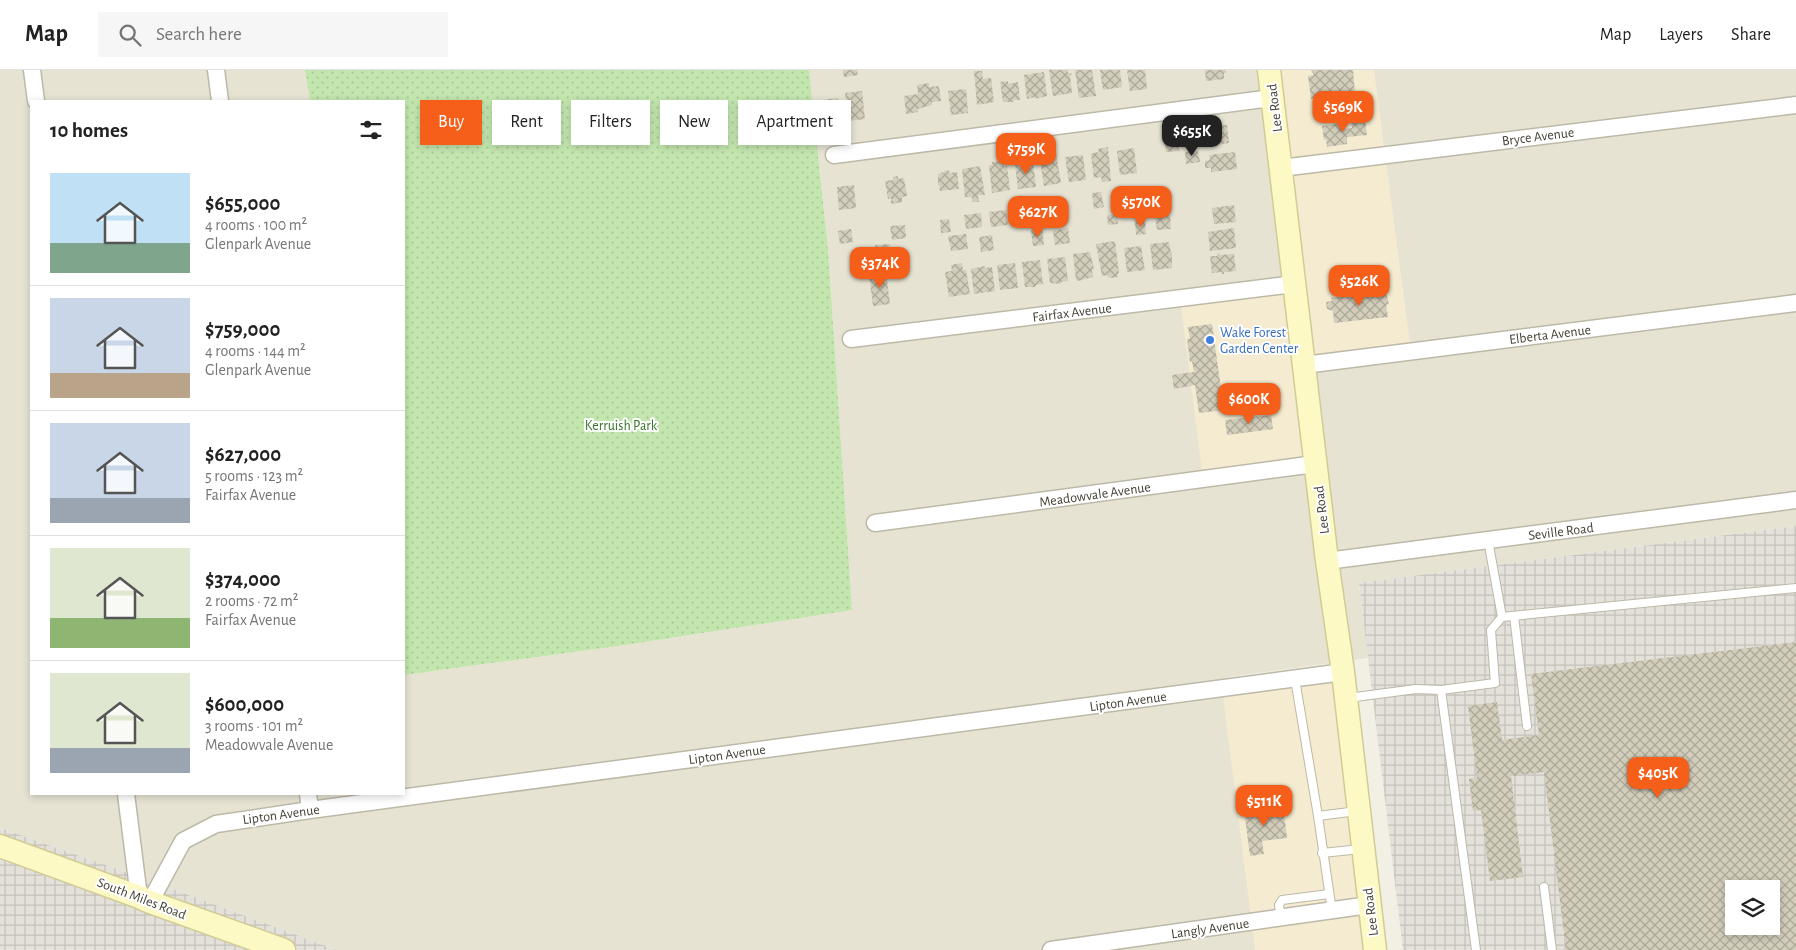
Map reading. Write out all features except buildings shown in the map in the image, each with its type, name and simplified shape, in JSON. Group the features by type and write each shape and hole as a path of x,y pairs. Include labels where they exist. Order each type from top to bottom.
{"main road":[{"name":"Lee Road","path":"1269,70 1375,950"},
{"name":"South Miles Road","path":"0,846 284,950"}],"street":[{"path":"32,70 36,100"},
{"path":"216,70 220,100"},
{"path":"834,155 1272,98"},
{"name":"Bryce Avenue","path":"1280,168 1796,104"},
{"name":"Fairfax Avenue","path":"851,339 1294,284"},
{"name":"Elberta Avenue","path":"1304,365 1796,303"},
{"name":"Meadowvale Avenue","path":"875,523 1315,464"},
{"name":"Seville Road","path":"1327,561 1796,500"},
{"name":"Lipton Avenue","path":"405,790 1343,672"},
{"path":"126,795 145,899"},
{"name":"Lipton Avenue","path":"145,899 183,841 216,824 309,802 365,795"},
{"name":"Langly Avenue","path":"1051,950 1369,905"}],"lane":[{"path":"1488,540 1502,617"},
{"path":"1346,698 1416,689 1441,690 1495,683 1491,630 1502,617 1796,588"},
{"path":"1514,616 1527,726"},
{"path":"1295,679 1332,911"},
{"path":"1441,690 1476,950"},
{"path":"1318,816 1359,811"},
{"path":"1322,853 1363,849"},
{"path":"1544,887 1552,950"},
{"path":"1281,918 1279,905 1282,900 1329,894"}],"shaded area":[{"path":"0,70 305,70 310,100 30,100 30,795 405,795 405,675 625,645 852,610 828,249 817,145 851,145 851,100 812,100 809,70 1796,70 1796,526 1359,583 1368,658 1227,677 1257,950 337,950 0,828"},
{"path":"1269,70 1374,70 1411,351 1304,365 1315,464 1203,479 1180,298 1294,284"},
{"path":"1796,526 1796,950 1403,950 1359,583"},
{"path":"1343,672 1375,950 1255,950 1222,688"},
{"path":"0,828 148,880 337,950 0,950"}],"green space":[{"name":"Kerruish Park","path":"305,70 809,70 812,100 738,100 738,145 817,145 828,249 852,610 625,645 405,675 405,100 310,100"}],"place":[{"name":"Wake Forest Garden Center","path":"1210,340"}]}
